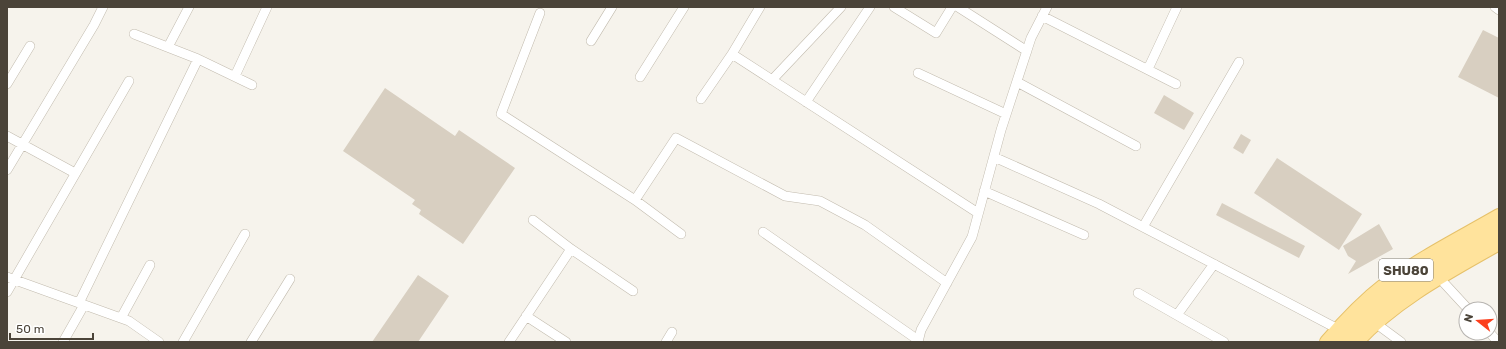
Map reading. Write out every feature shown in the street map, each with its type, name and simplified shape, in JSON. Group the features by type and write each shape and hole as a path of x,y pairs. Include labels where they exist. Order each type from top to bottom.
{"main road":[{"name":"SHU80","path":"1351,338 1385,285 1406,270 1499,216"},
{"path":"1351,338 1370,312 1402,287 1499,230"},
{"path":"1351,338 1418,290 1499,243"},
{"name":"SHU80","path":"1327,342 1351,338 1382,328 1402,312 1444,283 1499,251"}],"street":[{"path":"7,170 94,25 103,7"},
{"path":"168,47 189,7"},
{"path":"235,76 267,7"},
{"path":"591,41 612,7"},
{"path":"640,77 684,7"},
{"path":"701,99 732,54 760,7"},
{"path":"772,80 841,7"},
{"path":"806,102 870,7"},
{"path":"894,7 936,33 952,7"},
{"path":"958,7 1027,51"},
{"path":"763,232 918,341 921,330 972,238 1006,114 1031,38 1047,7"},
{"path":"1148,70 1177,7"},
{"path":"1495,7 1499,10"},
{"path":"540,14 501,114 635,200 681,234"},
{"path":"1042,16 1176,84"},
{"path":"134,34 198,59 252,85"},
{"path":"7,84 30,46"},
{"path":"732,54 978,213"},
{"path":"64,342 198,59"},
{"path":"1143,227 1239,62"},
{"path":"918,73 1006,114"},
{"path":"7,292 10,278 76,173 129,81"},
{"path":"1017,82 1136,146"},
{"path":"7,136 76,173"},
{"path":"635,200 676,138 786,196 820,201 865,224 947,283"},
{"path":"994,157 1099,204 1351,338"},
{"path":"984,191 1084,235"},
{"path":"533,220 571,249 633,290"},
{"path":"182,342 245,234"},
{"path":"509,342 571,249"},
{"path":"1177,315 1214,264"},
{"path":"121,318 150,265"},
{"path":"10,278 129,321 146,338 160,342"},
{"path":"252,342 290,279"},
{"path":"1444,283 1461,301"},
{"path":"1138,293 1224,342"},
{"path":"526,316 566,342"},
{"path":"1382,328 1401,342"},
{"path":"666,342 672,332"}],"building":[{"path":"1483,30 1499,38 1499,98 1458,77"},
{"path":"385,88 455,136 459,130 515,168 463,244 419,214 421,210 412,204 415,200 343,151"},
{"path":"1164,95 1194,113 1184,130 1154,113"},
{"path":"1241,134 1251,140 1243,154 1233,148"},
{"path":"1277,158 1362,214 1339,250 1254,193"},
{"path":"1222,203 1305,246 1299,258 1216,215"},
{"path":"1379,224 1393,249 1348,274 1356,261 1348,256 1343,246"},
{"path":"418,275 449,296 418,342 372,342"}]}
